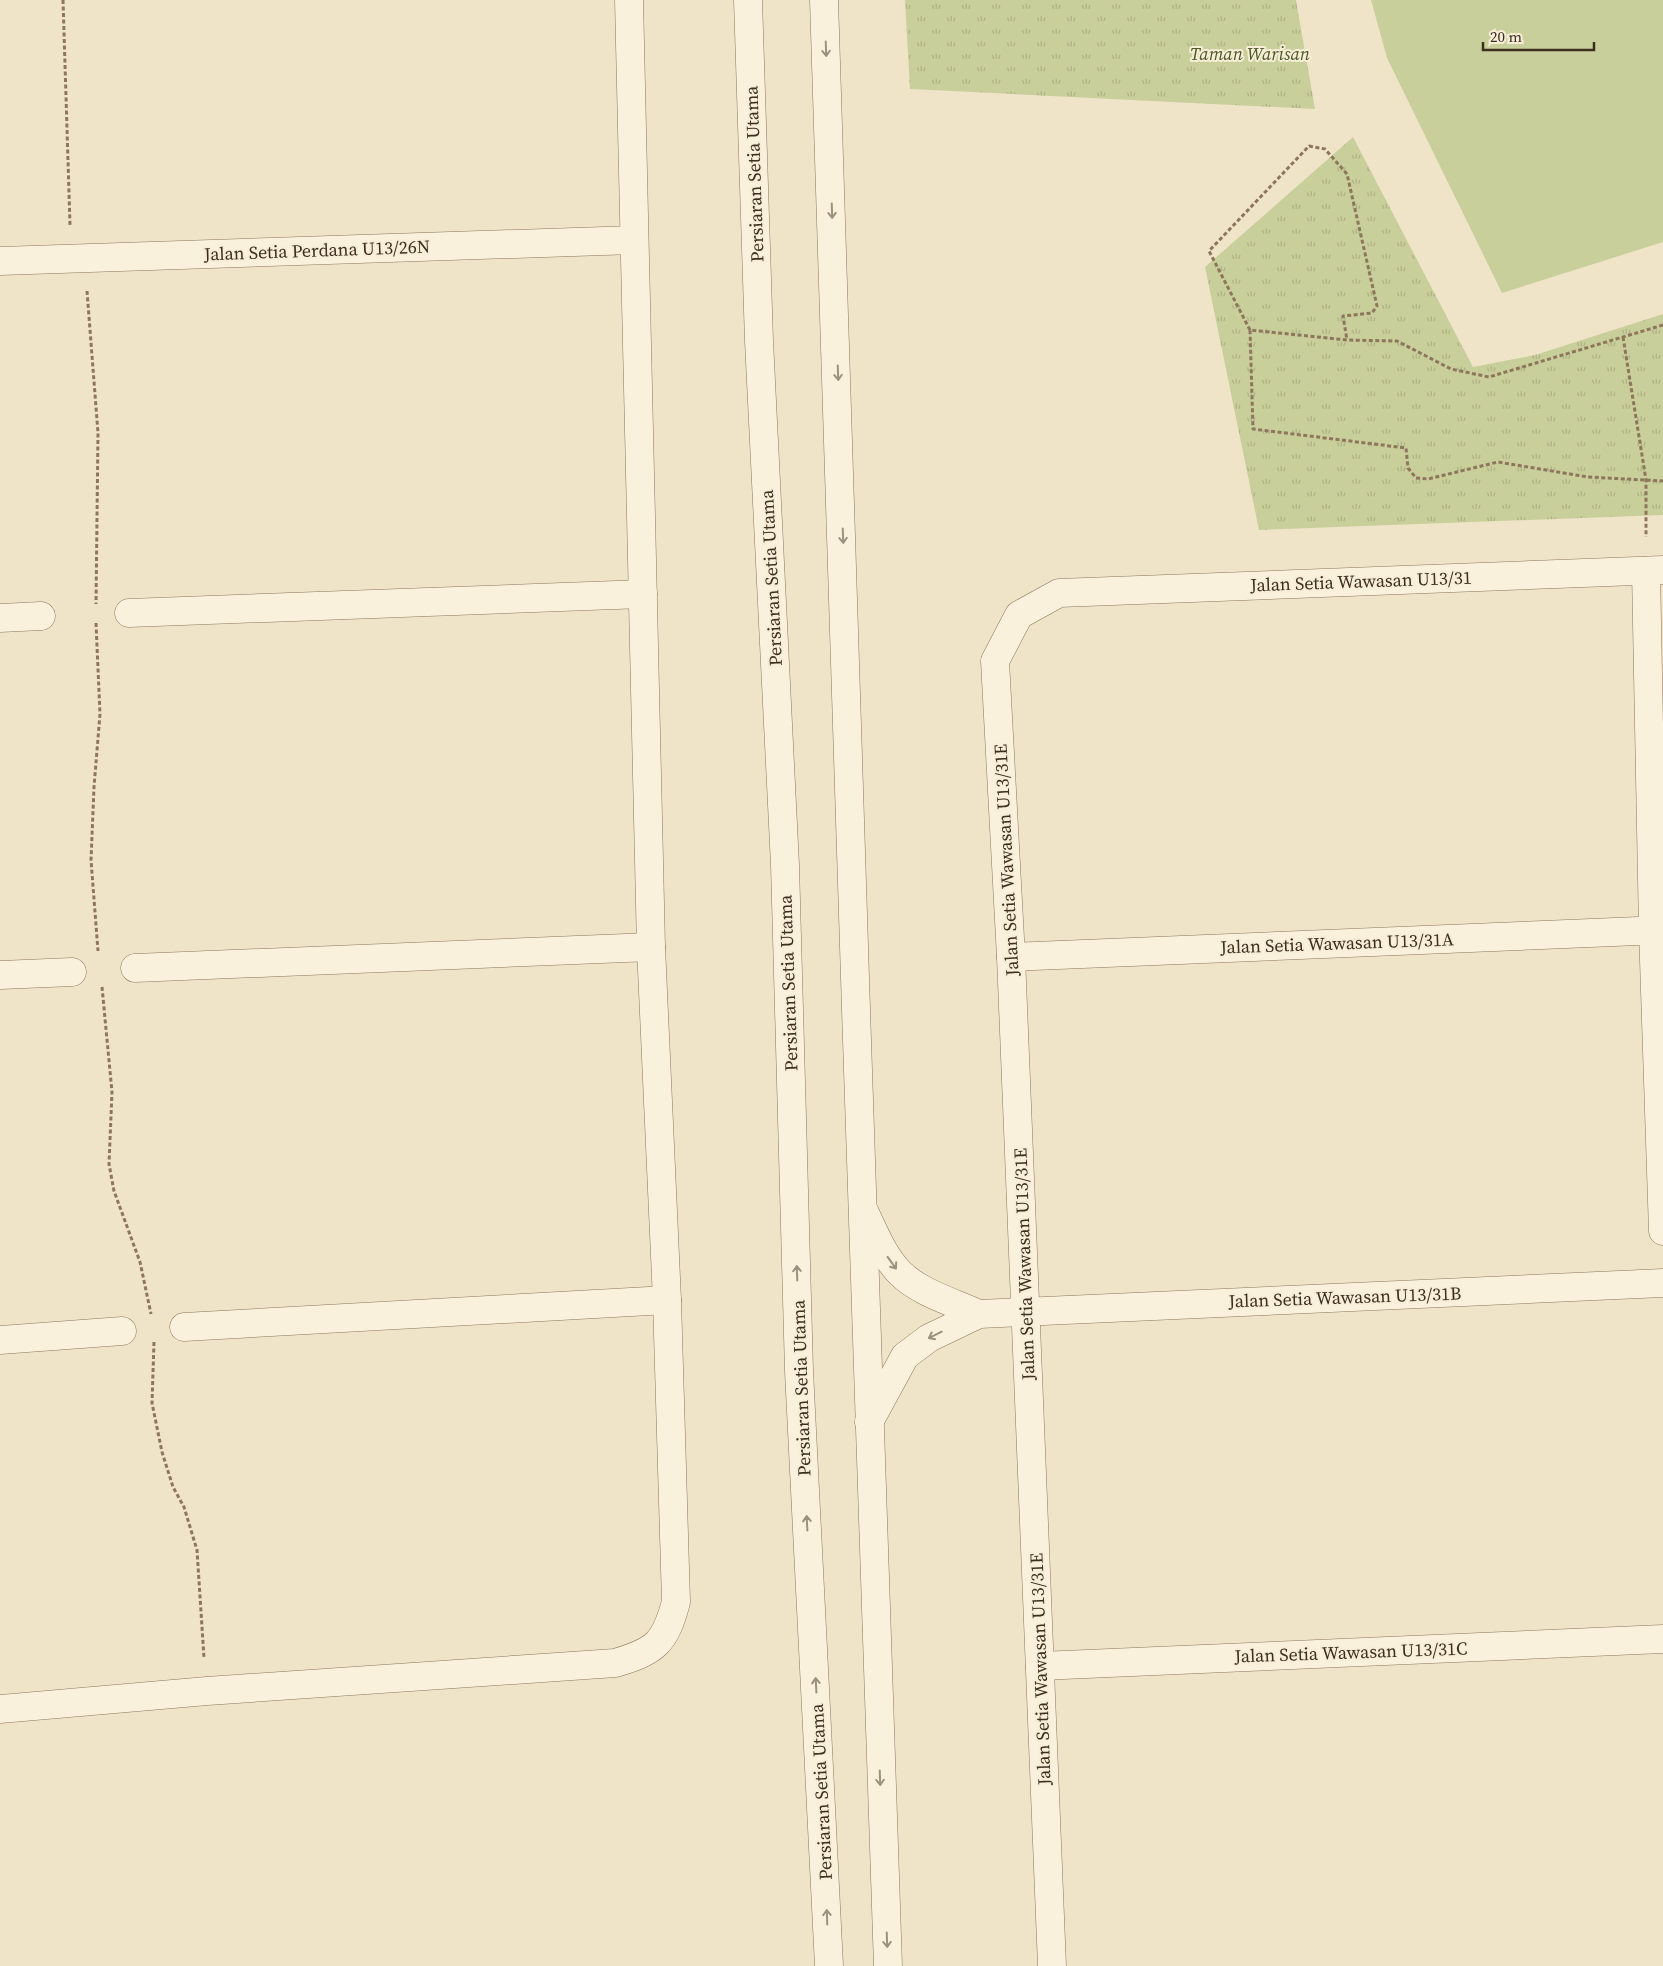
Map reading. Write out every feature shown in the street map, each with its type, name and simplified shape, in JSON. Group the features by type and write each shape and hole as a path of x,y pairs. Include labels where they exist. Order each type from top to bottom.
{"street":[{"path":"0,1709 207,1691 615,1663 640,1655 659,1643 670,1622 676,1602 667,1300 651,947 629,0"},
{"name":"Persiaran Setia Utama","path":"748,0 759,342 785,865 800,1371 829,1966"},
{"path":"824,0 842,488 868,1424 888,1966"},
{"name":"Jalan Setia Perdana U13/26N","path":"0,260 634,240"},
{"path":"1655,571 1663,1232"},
{"name":"Jalan Setia Wawasan U13/31","path":"1059,592 1655,571"},
{"name":"Jalan Setia Wawasan U13/31E","path":"1052,1966 1011,957 995,661 1019,615 1059,592"},
{"path":"129,613 643,594"},
{"path":"0,618 41,616"},
{"name":"Jalan Setia Wawasan U13/31A","path":"1011,957 1658,930"},
{"path":"136,968 651,947"},
{"path":"0,976 72,972"},
{"path":"861,1204 880,1246 900,1274 924,1290 979,1314"},
{"name":"Jalan Setia Wawasan U13/31B","path":"979,1314 1663,1283"},
{"path":"184,1327 667,1300"},
{"path":"868,1424 905,1356 929,1338 979,1314"},
{"path":"0,1340 122,1331"},
{"name":"Jalan Setia Wawasan U13/31C","path":"1040,1666 1663,1639"}],"path":[{"path":"63,0 72,258"},
{"path":"1347,340 1343,316 1372,313 1377,306 1347,174 1325,149 1309,146 1209,251 1250,330 1253,429 1406,448 1408,468 1416,478 1428,479 1498,462 1588,477 1663,481"},
{"path":"1250,330 1347,340 1397,341 1451,369 1489,377 1663,325"},
{"path":"1624,337 1646,480 1655,571"}],"green space":[{"name":"Taman Warisan","path":"905,0 1296,0 1315,109 910,89"},
{"path":"1371,0 1663,0 1663,242 1502,293 1387,58"},
{"path":"1353,137 1473,367 1535,355 1663,314 1663,515 1259,530 1205,267"}]}
